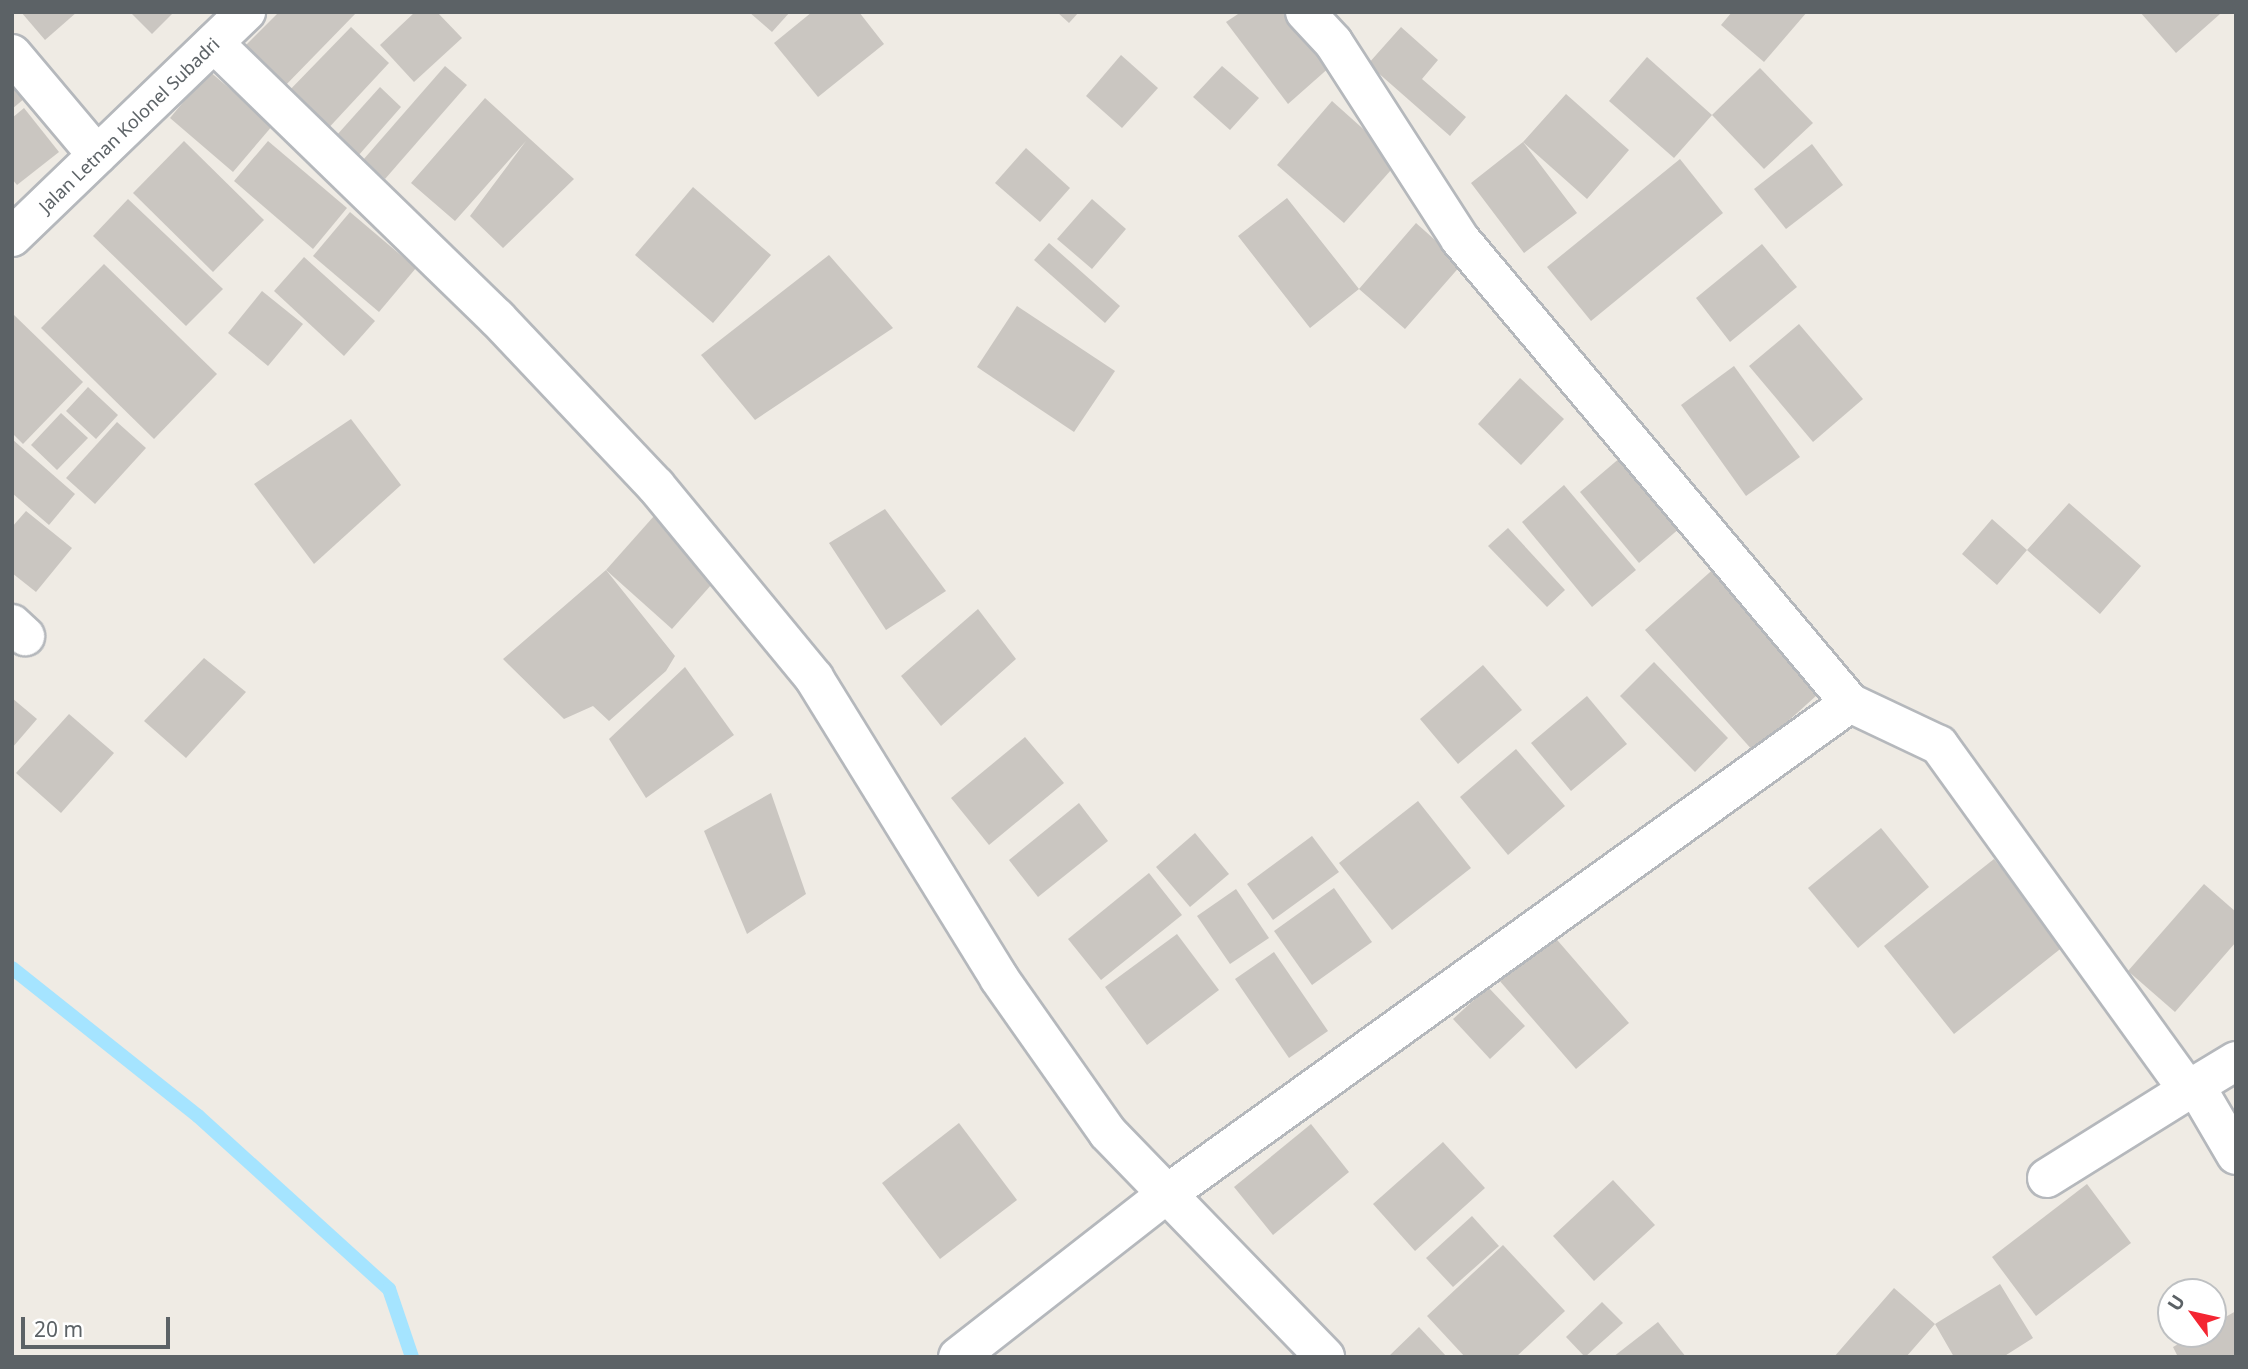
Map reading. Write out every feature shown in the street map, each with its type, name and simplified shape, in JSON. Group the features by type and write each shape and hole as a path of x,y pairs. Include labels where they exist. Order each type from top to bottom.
{"street":[{"name":"Jalan Letnan Kolonel Subadri","path":"12,237 246,12"},
{"path":"1305,12 1333,41 1460,239 1850,703 1939,745 2191,1087 2236,1155"},
{"path":"214,43 497,318 656,486 814,678 999,978 1108,1133 1325,1357"},
{"path":"12,54 97,155"},
{"path":"958,1357 1167,1194 1850,703"},
{"path":"2047,1178 2236,1061"}],"building":[{"path":"21,12 77,12 45,40"},
{"path":"130,12 174,12 152,34"},
{"path":"279,12 357,12 280,91 240,51"},
{"path":"415,12 437,12 462,38 414,82 380,45"},
{"path":"749,12 790,12 772,32"},
{"path":"812,12 859,12 884,44 818,97 774,43"},
{"path":"1057,12 1079,12 1069,23"},
{"path":"1241,12 1286,12 1331,66 1288,104 1226,22"},
{"path":"1732,12 1807,12 1764,62 1721,25"},
{"path":"2140,12 2218,12 2220,14 2176,53"},
{"path":"351,27 389,63 323,134 284,96"},
{"path":"1401,27 1438,60 1422,79 1466,117 1450,136 1368,64"},
{"path":"1121,55 1158,88 1122,128 1086,96"},
{"path":"1647,57 1712,115 1674,158 1609,101"},
{"path":"12,58 37,88 12,109"},
{"path":"445,66 467,85 385,179 363,160"},
{"path":"1222,66 1259,98 1230,130 1193,97"},
{"path":"1760,68 1813,123 1764,169 1712,115"},
{"path":"209,71 273,125 233,172 170,118"},
{"path":"380,87 401,107 358,156 336,136"},
{"path":"1566,94 1629,150 1587,199 1523,142"},
{"path":"485,98 574,179 503,248 470,216 526,141 455,221 411,183"},
{"path":"1332,101 1399,161 1344,223 1277,165"},
{"path":"24,108 59,152 17,185 12,179 12,118"},
{"path":"184,141 264,220 213,272 133,193"},
{"path":"268,141 347,208 313,249 234,181"},
{"path":"1523,142 1577,213 1524,253 1471,183"},
{"path":"1812,144 1843,185 1786,229 1754,189"},
{"path":"1026,148 1070,188 1040,222 995,183"},
{"path":"1680,159 1723,213 1591,321 1547,267"},
{"path":"693,187 771,255 713,323 635,255"},
{"path":"1287,198 1359,289 1310,328 1238,236"},
{"path":"128,199 223,289 186,326 93,236"},
{"path":"1092,199 1126,229 1092,269 1057,239"},
{"path":"350,212 416,268 379,312 313,256"},
{"path":"1416,223 1462,264 1405,329 1359,289"},
{"path":"1049,243 1120,306 1105,323 1034,260"},
{"path":"1762,244 1797,287 1730,342 1696,298"},
{"path":"829,255 893,328 755,420 701,355"},
{"path":"304,257 375,321 344,356 274,291"},
{"path":"104,264 217,374 154,439 41,328"},
{"path":"262,291 303,324 268,366 228,333"},
{"path":"1017,306 1115,371 1074,432 977,367"},
{"path":"12,313 83,382 23,444 12,433"},
{"path":"1799,324 1863,399 1813,442 1749,366"},
{"path":"1734,366 1800,457 1746,496 1681,405"},
{"path":"1520,378 1564,419 1521,465 1478,424"},
{"path":"88,387 118,415 96,439 66,411"},
{"path":"61,413 88,438 57,470 31,445"},
{"path":"351,419 401,485 314,564 254,484"},
{"path":"117,422 146,448 95,504 66,478"},
{"path":"12,439 75,494 49,525 12,493"},
{"path":"1628,451 1687,522 1639,563 1580,492"},
{"path":"1564,485 1636,570 1592,607 1522,522"},
{"path":"2069,503 2141,566 2100,614 2027,550"},
{"path":"885,509 946,591 886,630 829,543"},
{"path":"26,511 72,548 36,592 12,573 12,527"},
{"path":"654,516 720,575 672,629 606,570"},
{"path":"1992,519 2027,550 1997,585 1962,554"},
{"path":"1508,528 1565,590 1547,607 1488,546"},
{"path":"1718,565 1827,686 1754,752 1645,630"},
{"path":"606,570 675,656 666,671 609,721 593,706 564,719 503,659"},
{"path":"978,609 1016,659 941,726 901,676"},
{"path":"204,658 246,692 186,758 144,721"},
{"path":"1654,662 1728,738 1695,772 1620,696"},
{"path":"1483,665 1522,710 1458,764 1420,719"},
{"path":"685,667 734,735 646,798 609,739"},
{"path":"1587,696 1627,744 1571,791 1531,743"},
{"path":"12,698 37,719 12,748"},
{"path":"69,714 114,753 61,813 16,773"},
{"path":"1025,737 1064,783 989,845 951,798"},
{"path":"1516,749 1565,806 1508,855 1460,797"},
{"path":"771,793 806,894 747,934 704,831"},
{"path":"1418,801 1471,868 1392,930 1339,863"},
{"path":"1079,803 1108,841 1038,897 1009,860"},
{"path":"1881,828 1929,887 1858,948 1808,888"},
{"path":"1195,833 1229,874 1190,907 1156,867"},
{"path":"1312,836 1339,872 1273,920 1247,884"},
{"path":"1994,859 2064,946 1954,1034 1884,946"},
{"path":"1149,873 1182,915 1101,980 1068,939"},
{"path":"2204,884 2236,912 2236,942 2175,1012 2128,971"},
{"path":"1334,888 1372,942 1312,985 1274,931"},
{"path":"1236,889 1269,938 1230,964 1197,916"},
{"path":"1177,934 1219,990 1147,1045 1105,987"},
{"path":"1552,934 1629,1023 1576,1069 1499,980"},
{"path":"1274,952 1328,1031 1289,1058 1235,979"},
{"path":"1488,987 1525,1026 1490,1059 1453,1019"},
{"path":"959,1123 1017,1200 940,1259 882,1183"},
{"path":"1311,1124 1349,1172 1273,1235 1234,1187"},
{"path":"1443,1142 1485,1188 1415,1251 1373,1204"},
{"path":"1613,1180 1655,1225 1594,1281 1553,1236"},
{"path":"2087,1184 2131,1243 2036,1316 1992,1257"},
{"path":"1472,1216 1499,1246 1453,1287 1426,1258"},
{"path":"1503,1245 1565,1311 1516,1357 1465,1357 1427,1316"},
{"path":"2000,1284 2033,1338 2003,1357 1954,1357 1935,1324"},
{"path":"1894,1288 1935,1324 1906,1357 1834,1357"},
{"path":"1602,1302 1623,1323 1585,1357 1566,1337"},
{"path":"2236,1311 2236,1357 2178,1357 2174,1348 2227,1348 2227,1316"},
{"path":"1658,1322 1686,1357 1613,1357"},
{"path":"1419,1327 1447,1357 1388,1357"}],"waterway":[{"path":"12,968 198,1116 389,1289 412,1357"}]}
